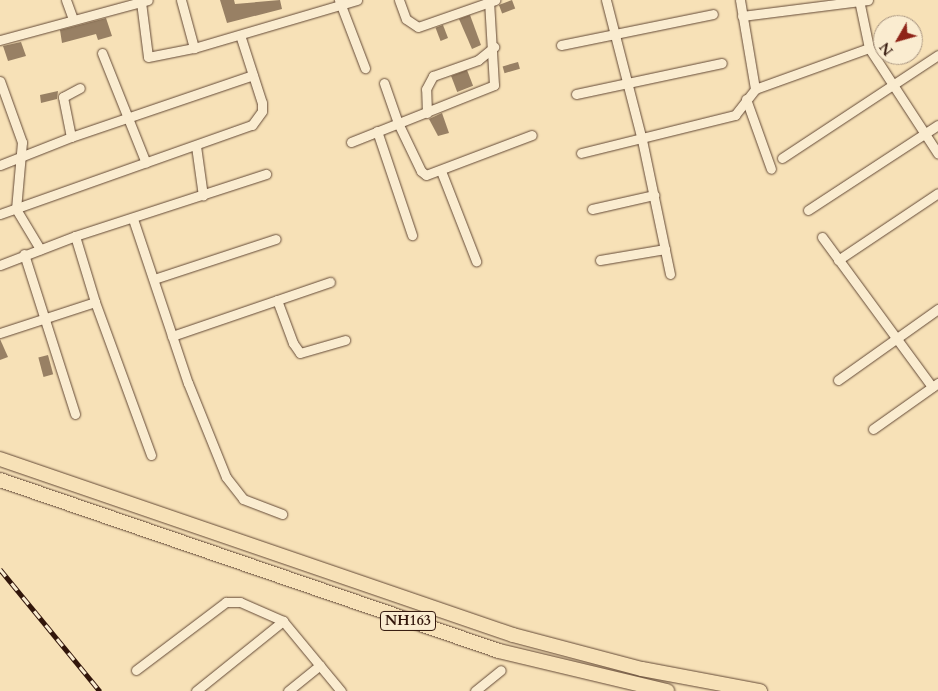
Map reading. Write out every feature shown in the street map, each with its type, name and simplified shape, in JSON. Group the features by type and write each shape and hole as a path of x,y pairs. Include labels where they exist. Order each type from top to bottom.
{"highway":[{"name":"NH163","path":"0,459 513,636 642,669 760,691"},
{"name":"NH163","path":"0,480 499,651 667,691"}],"street":[{"path":"66,0 73,19"},
{"path":"181,0 194,48"},
{"path":"0,40 124,3 145,1 148,57 194,48 340,2 357,0"},
{"path":"350,142 494,85 491,1 418,27 406,19 399,0"},
{"path":"606,0 642,140 670,274"},
{"path":"740,0 755,89"},
{"path":"742,16 862,0 869,48 938,154"},
{"path":"340,2 365,68"},
{"path":"560,44 712,14"},
{"path":"0,214 239,131 258,118 262,103 240,35"},
{"path":"427,112 426,88 432,76 478,60 494,47"},
{"path":"581,153 642,140 736,115 755,89 869,48"},
{"path":"102,53 146,163"},
{"path":"782,158 938,55"},
{"path":"576,94 628,85 722,63"},
{"path":"0,165 71,137 253,75"},
{"path":"0,81 17,126 22,157 16,209 40,249"},
{"path":"384,83 398,123 421,171 426,175 441,172 532,135"},
{"path":"71,137 62,100 66,93 80,88"},
{"path":"746,100 771,169"},
{"path":"808,210 938,125"},
{"path":"377,132 412,235"},
{"path":"196,146 204,196"},
{"path":"441,172 476,261"},
{"path":"0,265 24,254 75,236 204,196 266,174"},
{"path":"838,260 938,192"},
{"path":"592,209 654,195"},
{"path":"133,219 172,336 231,486 243,499 282,514"},
{"path":"75,236 95,302 150,455"},
{"path":"822,237 896,338 935,385 873,429"},
{"path":"154,279 276,239"},
{"path":"600,260 665,249"},
{"path":"24,254 75,414"},
{"path":"172,336 330,282"},
{"path":"278,300 293,344 300,353 345,340"},
{"path":"0,333 95,302"},
{"path":"838,380 938,309"},
{"path":"136,670 226,602 240,602 283,621 341,691"},
{"path":"196,691 283,621"},
{"path":"288,691 320,665"},
{"path":"475,691 502,670"}],"building":[{"path":"220,0 234,0 235,4 280,0 282,9 227,23"},
{"path":"512,0 515,8 502,13 499,5"},
{"path":"470,15 481,45 472,49 459,19"},
{"path":"106,18 112,36 98,40 96,34 62,43 60,30"},
{"path":"443,25 448,38 441,41 436,28"},
{"path":"21,42 26,56 8,61 3,46"},
{"path":"518,62 520,69 505,73 503,66"},
{"path":"467,70 473,86 457,92 451,76"},
{"path":"58,91 57,99 41,103 40,95"},
{"path":"442,113 449,133 438,136 429,119"},
{"path":"0,339 8,357 0,360"},
{"path":"48,355 53,374 44,377 38,358"}],"railway":[{"path":"0,569 100,691"}]}
